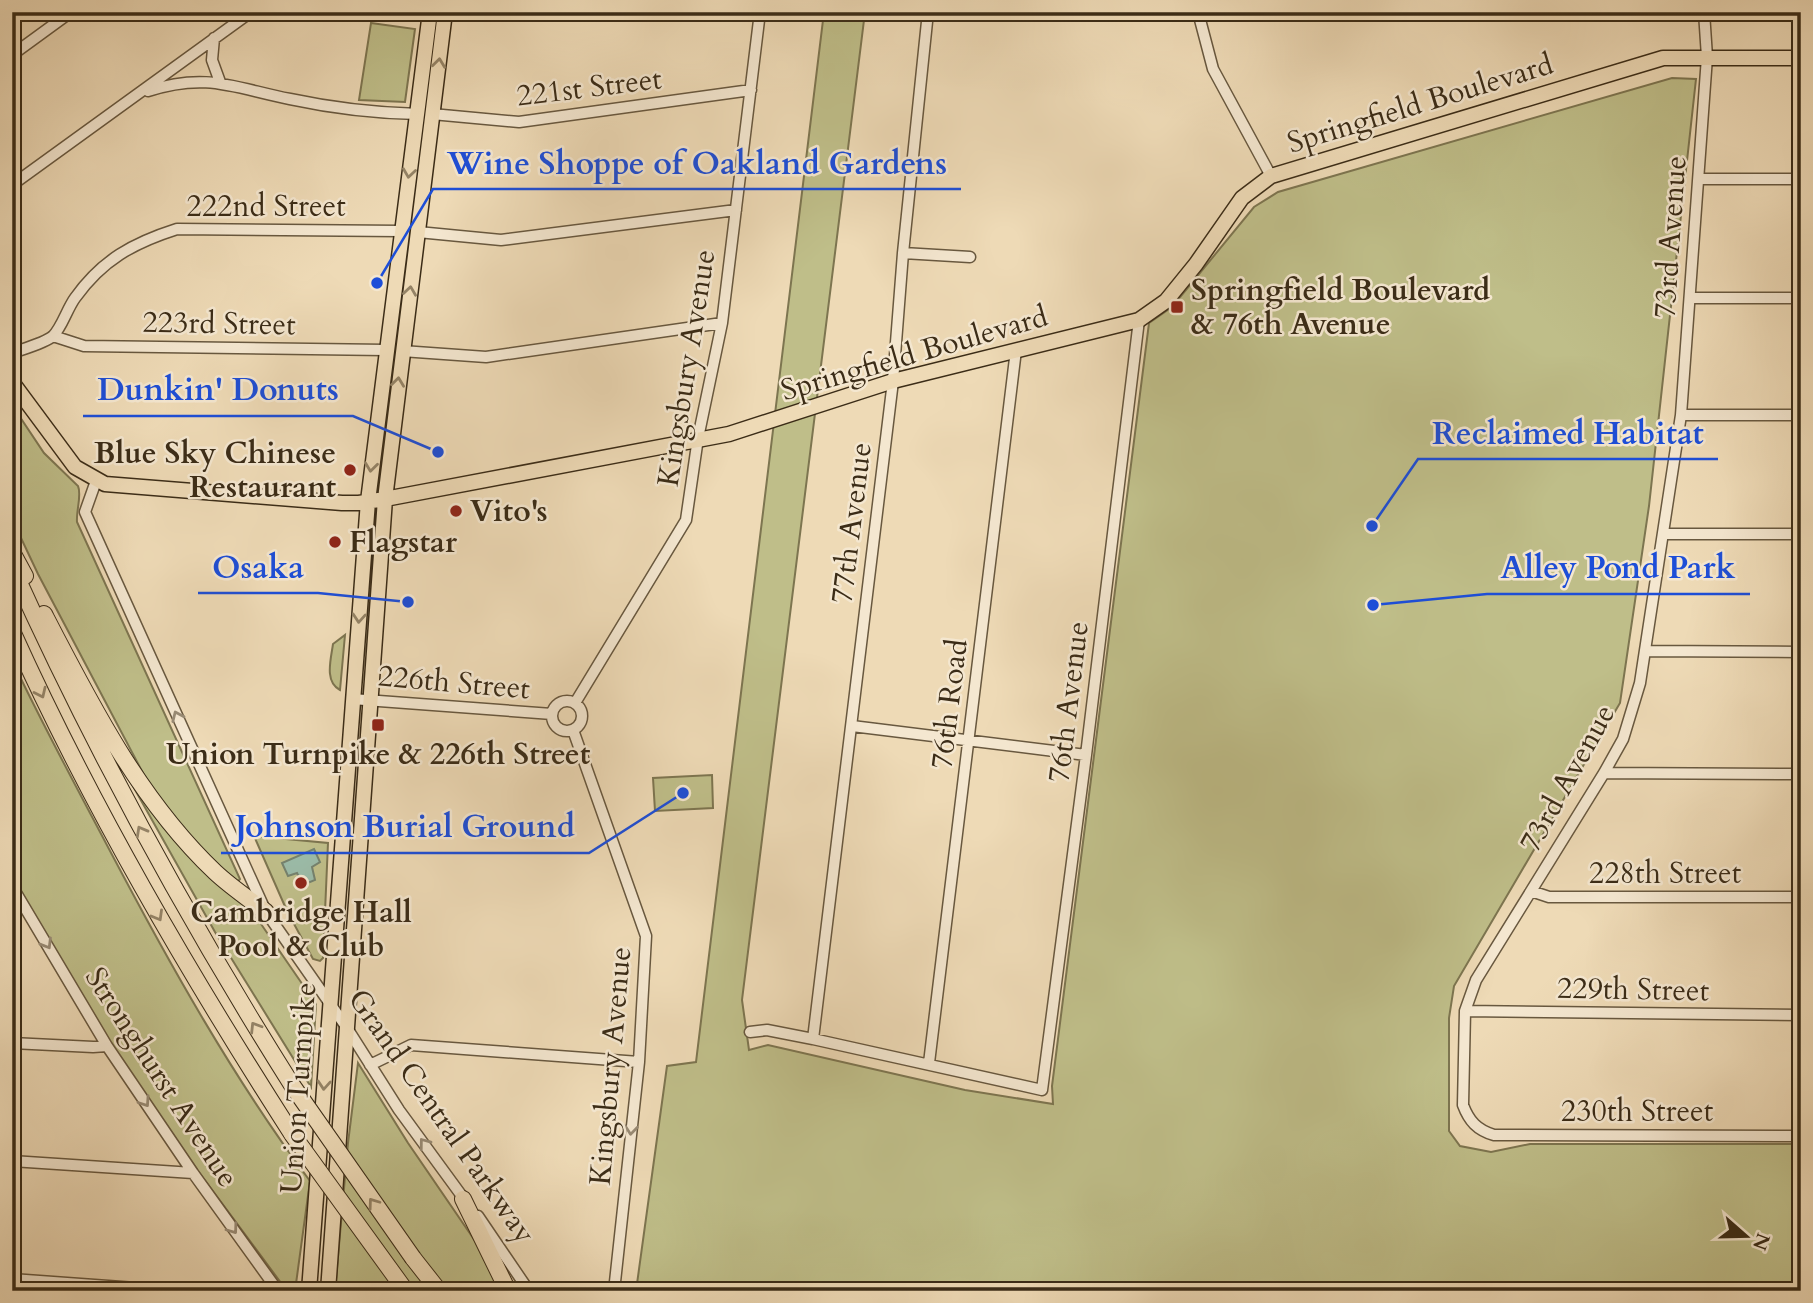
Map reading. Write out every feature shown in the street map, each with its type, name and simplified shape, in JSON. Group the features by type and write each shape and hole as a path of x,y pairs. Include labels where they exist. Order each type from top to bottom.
{"highway":[{"path":"12,552 73,670 150,798 175,830 216,874 266,912"},
{"path":"12,568 123,799 209,950 292,1085 439,1291"},
{"path":"12,631 59,730 142,887 221,1022 292,1133 406,1290"},
{"path":"463,1199 509,1291"}],"main road":[{"name":"Union Turnpike","path":"328,1291 385,499 418,232 430,12"},
{"name":"Union Turnpike","path":"309,1291 368,501 401,231 445,12"},
{"name":"Springfield Boulevard","path":"96,481 105,484 342,503 385,499 729,434 893,382 1139,320 1166,301 1196,264 1242,198 1270,176 1663,58 1801,58"},
{"path":"12,382 75,467 96,481"}],"street":[{"path":"12,55 71,12"},
{"path":"12,185 251,12"},
{"name":"Kingsbury Avenue","path":"575,703 686,520 698,438 722,323 760,12"},
{"name":"77th Avenue","path":"813,1039 893,382 903,253 928,12"},
{"path":"1198,12 1213,69 1270,176"},
{"name":"73rd Avenue","path":"1476,1126 1468,1119 1463,1105 1465,1011 1476,980 1623,739 1634,708 1646,651 1681,415 1707,57 1704,12"},
{"path":"214,38 212,60 220,82"},
{"name":"221st Street","path":"139,94 186,83 220,82 285,99 340,109 519,122 751,90"},
{"path":"1699,179 1801,179"},
{"path":"418,232 484,240 509,239 736,210"},
{"name":"222nd Street","path":"53,336 74,299 97,271 114,257 151,237 177,229 401,231"},
{"path":"903,253 970,257"},
{"path":"1690,298 1801,298"},
{"name":"76th Avenue","path":"929,1063 1042,1090 1139,320"},
{"path":"402,351 486,358 722,323"},
{"path":"12,353 53,336"},
{"name":"223rd Street","path":"53,336 85,346 386,350"},
{"name":"76th Road","path":"929,1063 1016,350"},
{"path":"1681,415 1801,415"},
{"name":"Grand Central Parkway","path":"96,481 85,512 266,912 529,1291"},
{"path":"1663,534 1801,534"},
{"path":"1646,651 1801,652"},
{"name":"226th Street","path":"352,699 552,714"},
{"path":"563,701 575,703 583,716 579,727 573,730 558,729 552,720 554,708 563,701"},
{"path":"852,726 1086,755"},
{"name":"Kingsbury Avenue","path":"573,730 646,936 639,1062 614,1291"},
{"path":"1604,774 1801,774"},
{"name":"Stronghurst Avenue","path":"12,886 107,1046 193,1173 278,1291"},
{"name":"228th Street","path":"1531,891 1549,897 1801,897"},
{"name":"229th Street","path":"1465,1011 1801,1015"},
{"path":"750,1032 767,1030 929,1063"},
{"path":"12,1043 107,1046"},
{"path":"370,1065 411,1045 639,1062"},
{"name":"230th Street","path":"1476,1126 1483,1132 1494,1135 1801,1136"},
{"path":"12,1161 193,1173"},
{"path":"12,1279 177,1291"}],"shaded area":[{"path":"824,12 865,12 742,1000 749,1050 768,1045 965,1090 1053,1104 1052,1086 1149,323 1172,307 1254,207 1278,192 1672,78 1696,79 1649,506 1620,703 1454,986 1449,1018 1449,1131 1460,1146 1491,1152 1530,1144 1801,1144 1801,1291 636,1291 667,1066 696,1062"},
{"path":"371,23 415,29 405,102 359,100"},
{"path":"12,405 44,453 78,486 77,522 240,879 235,885 169,815 144,775 12,519"},
{"path":"345,635 340,690 332,682 330,663 333,644"},
{"path":"12,660 179,977 228,1061 310,1181 295,1291 287,1291 198,1171 100,1029 12,877"},
{"path":"712,775 713,808 655,811 653,778"},
{"path":"129,779 261,924 316,1004 311,1087 215,932"},
{"name":"Cambridge Hall Pool & Club","path":"254,836 328,843 323,958 320,961 313,959 287,911"},
{"path":"314,849 320,862 312,867 315,880 303,885 297,873 288,876 282,863"},
{"path":"358,1063 408,1143 484,1254 503,1291 335,1291"}],"place":[{"name":"Wine Shoppe of Oakland Gardens","path":"377,283"},
{"name":"Springfield Boulevard & 76th Avenue","path":"1177,307"},
{"name":"Dunkin' Donuts","path":"438,452"},
{"name":"Blue Sky Chinese Restaurant","path":"350,470"},
{"name":"Vito's","path":"456,511"},
{"name":"Reclaimed Habitat","path":"1372,526"},
{"name":"Flagstar","path":"335,542"},
{"name":"Osaka","path":"408,602"},
{"name":"Alley Pond Park","path":"1373,605"},
{"name":"Union Turnpike & 226th Street","path":"378,725"},
{"name":"Johnson Burial Ground","path":"683,793"},
{"name":"Cambridge Hall Pool & Club","path":"301,883"}]}
